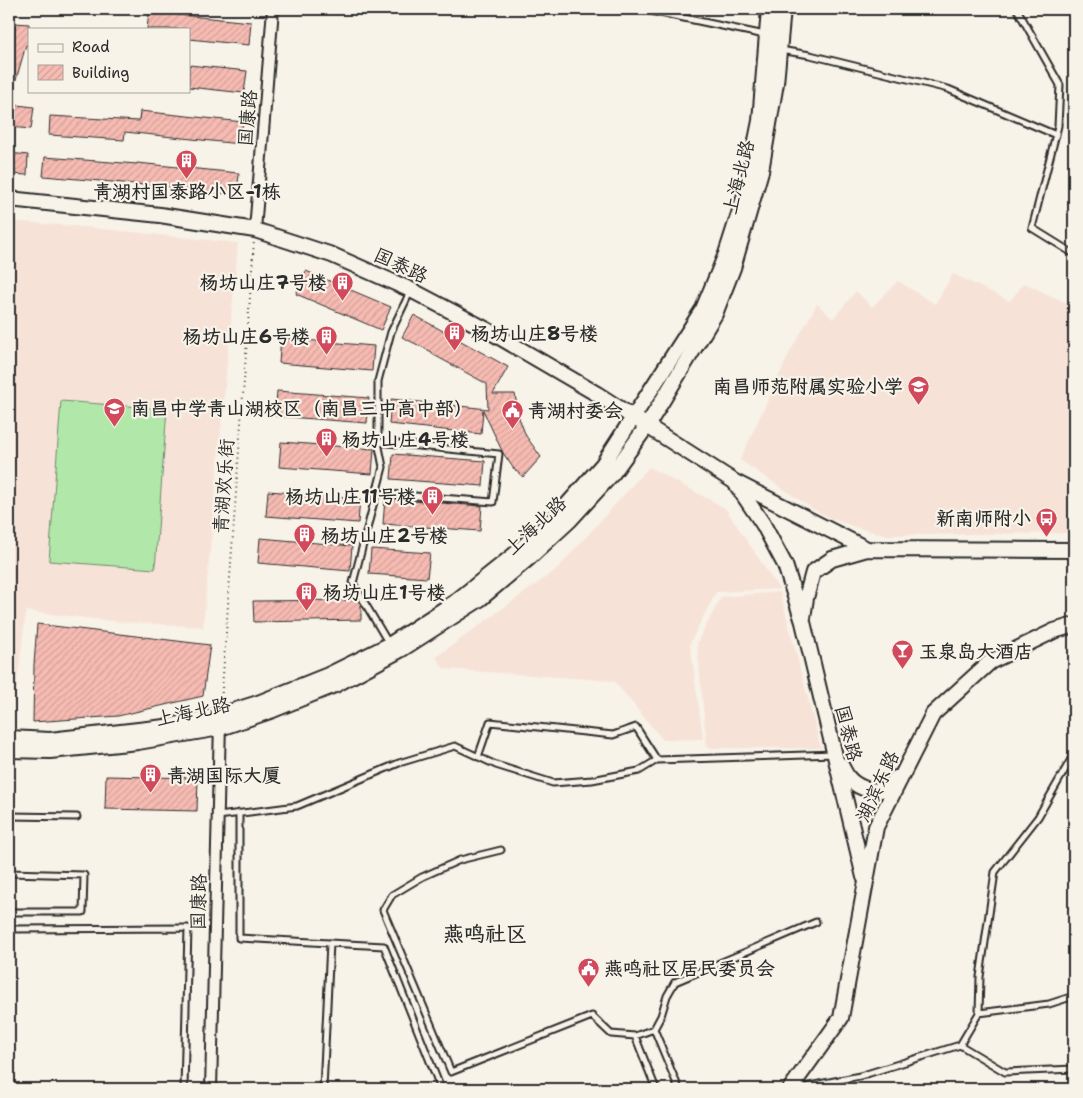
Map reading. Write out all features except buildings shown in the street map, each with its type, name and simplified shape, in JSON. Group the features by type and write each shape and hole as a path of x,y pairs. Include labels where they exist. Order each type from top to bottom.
{"street":[{"name":"国康路","path":"255,230 273,9"},
{"name":"上海北路","path":"9,750 50,751 138,742 220,721 273,710 335,685 402,648 480,599 570,520 613,473 647,426 715,314 733,268 761,171 770,128 776,41 769,9"},
{"name":"上海北路","path":"9,738 50,740 220,721 258,703 328,675 389,645 454,602 514,555 559,514 602,464 703,309 726,254 745,195 783,9"},
{"name":"国泰路","path":"9,199 160,215 255,230 332,255 411,290 489,331 597,394 735,482 867,549"},
{"name":"国泰路","path":"735,482 763,524 785,564 803,622 866,882"},
{"name":"国泰路","path":"803,622 806,598 813,572 832,559 867,549 1074,550"},
{"name":"湖滨东路","path":"791,1089 841,1018 876,827 934,714 990,662 1054,631 1074,625"},
{"name":"国康路","path":"211,1089 220,721"},
{"path":"834,754 848,778 856,784 872,790 886,788 892,783 912,756"}],"lane":[{"path":"641,9 776,41 810,55 948,89 1056,135"},
{"path":"1017,9 1060,85 1058,126 1032,228 1074,254"},
{"path":"389,645 354,583 383,466 378,442 378,381 391,332 411,290"},
{"path":"376,493 493,502 499,454 378,442"},
{"path":"478,757 490,722 613,735 636,727 657,760"},
{"path":"217,816 298,806 400,763 455,746 496,765 553,783 592,780 638,771 657,760 834,754"},
{"path":"791,1089 860,1076 960,1045 979,1014 980,977 995,872 1038,817 1074,754"},
{"path":"239,813 239,938 384,946 442,1089"},
{"path":"9,816 77,817"},
{"path":"501,850 460,860 422,877 392,895 383,910 451,1072 592,1016 611,1034 634,1036 654,1029 661,1016 667,996 675,982 816,922"},
{"path":"9,873 84,875 83,912 9,912"},
{"path":"9,929 188,928 184,1089"},
{"path":"323,1089 330,943"},
{"path":"979,1014 1049,1004 1074,996"},
{"path":"654,1029 679,1089"},
{"path":"634,1036 656,1089"},
{"path":"960,1045 1005,1072 1074,1069"}],"path":[{"name":"青湖欢乐街","path":"220,721 255,230"}],"shaded area":[{"name":"南昌中学青山湖校区（南昌三中高中部）","path":"9,221 238,243 203,627 121,622 26,611 13,717 9,716"},
{"name":"南昌师范附属实验小学","path":"953,274 1010,301 1024,283 1073,306 1074,533 886,535 832,519 813,509 740,460 791,350 817,304 833,319 856,291 872,307 898,281 935,304"},
{"path":"649,467 725,508 779,589 716,592 690,643 703,739 663,740 614,681 444,669 436,657 557,569"},
{"path":"780,592 821,748 707,748 697,643 721,597"}],"green space":[{"path":"61,401 167,409 155,569 49,561"}],"place":[{"name":"青湖村国泰路小区-1栋","path":"187,179"},
{"name":"杨坊山庄7号楼","path":"343,301"},
{"name":"杨坊山庄8号楼","path":"455,352"},
{"name":"杨坊山庄6号楼","path":"326,355"},
{"name":"南昌师范附属实验小学","path":"919,405"},
{"name":"南昌中学青山湖校区（南昌三中高中部）","path":"115,427"},
{"name":"青湖村委会","path":"512,429"},
{"name":"杨坊山庄4号楼","path":"326,458"},
{"name":"杨坊山庄11号楼","path":"432,515"},
{"name":"新南师附小","path":"1047,537"},
{"name":"杨坊山庄2号楼","path":"305,554"},
{"name":"杨坊山庄1号楼","path":"307,611"},
{"name":"玉泉岛大酒店","path":"903,670"},
{"name":"青湖国际大厦","path":"151,794"},
{"name":"燕鸣社区居民委员会","path":"588,987"}],"district":[{"name":"燕鸣社区","path":"485,934"}]}
